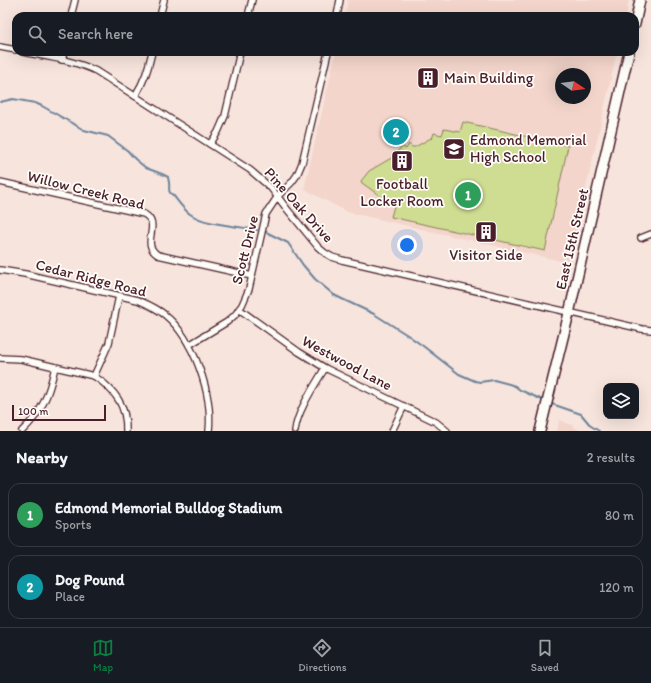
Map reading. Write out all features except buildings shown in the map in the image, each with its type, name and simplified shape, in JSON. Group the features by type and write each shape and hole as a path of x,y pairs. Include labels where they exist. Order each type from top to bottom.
{"main road":[{"path":"638,12 640,0"},
{"name":"East 15th Street","path":"540,431 628,56"}],"street":[{"path":"72,12 75,0"},
{"path":"161,12 164,0"},
{"path":"249,12 252,0"},
{"path":"337,12 340,0"},
{"path":"0,47 12,49"},
{"name":"Pine Oak Drive","path":"42,56 82,65 96,71 250,170 271,188 312,240 325,253 336,258 651,330"},
{"path":"62,60 63,56"},
{"path":"135,96 146,74 151,56"},
{"path":"210,144 218,132 225,116 239,56"},
{"name":"Scott Drive","path":"189,345 227,322 239,309 247,294 266,214 278,196 286,190 297,175 302,163 327,56"},
{"name":"Willow Creek Road","path":"0,182 144,214 151,221 152,228 149,243 151,249 158,255 252,276"},
{"path":"641,238 651,234"},
{"name":"Cedar Ridge Road","path":"0,270 25,274 138,300 161,312 179,329 189,345 200,368 207,392 209,406 209,431"},
{"path":"94,376 102,362 108,343 119,296"},
{"name":"Westwood Lane","path":"239,309 299,352 325,368 436,422 447,431"},
{"path":"0,358 21,359 94,376 104,382 118,399 125,416 126,431"},
{"path":"22,431 32,421 47,396 56,367"},
{"path":"295,431 301,411 325,368"},
{"path":"392,431 404,406"}],"shaded area":[{"path":"348,0 629,0 627,12 346,12"},
{"name":"Edmond Memorial High School","path":"335,56 616,56 569,263 347,212 304,189"},
{"path":"559,420 572,425 580,431 557,431"}],"green space":[{"path":"463,122 568,146 545,251 391,217 394,206 362,183 361,181 369,171 393,157 402,146 406,149 409,144 412,147 415,147 431,138 432,139 434,133 442,135 444,129 460,132"}],"waterway":[{"path":"0,102 13,99 35,103 84,130 108,136 128,151 146,168 168,177 170,193 185,210 196,218 213,223 257,230"},
{"path":"266,232 288,243 303,265 315,279 334,295 374,314 409,336 459,374 475,381 480,382 494,380 509,384 545,401"},
{"path":"549,403 581,414 591,426 599,431"}],"place":[{"name":"Main Building","path":"428,78"},
{"name":"Dog Pound","path":"396,132"},
{"name":"Edmond Memorial High School","path":"454,149"},
{"name":"Football Locker Room","path":"402,161"},
{"name":"Edmond Memorial Bulldog Stadium","path":"468,195"},
{"name":"Visitor Side","path":"486,232"}]}
